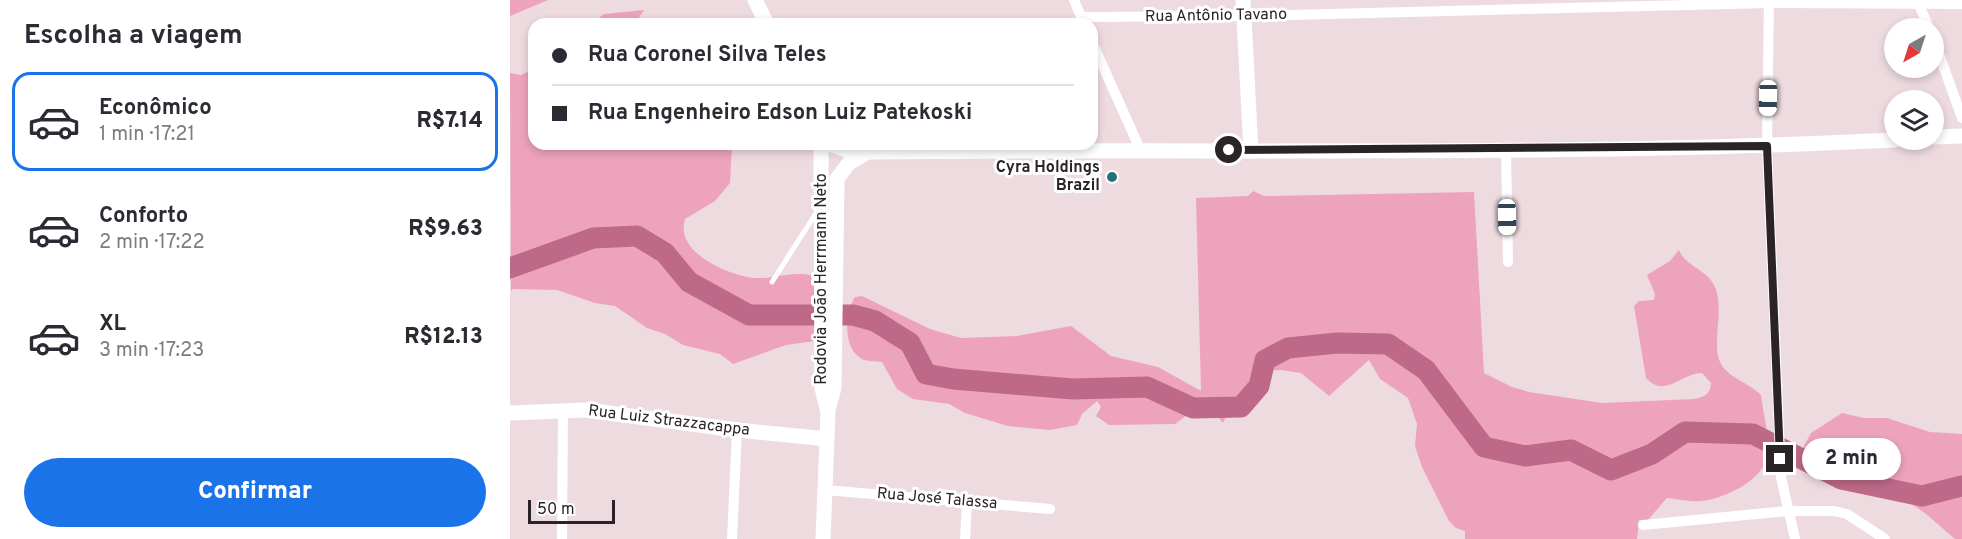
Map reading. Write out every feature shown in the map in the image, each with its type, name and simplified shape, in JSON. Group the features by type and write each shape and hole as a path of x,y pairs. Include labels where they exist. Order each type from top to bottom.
{"main road":[{"path":"755,0 763,18"},
{"path":"1243,0 1251,151"},
{"path":"1944,137 1962,136"},
{"path":"1098,149 1506,150 1767,146 1884,141"},
{"name":"Rodovia João Herrmann Neto","path":"821,150 822,203 830,303"},
{"path":"846,150 867,152 1049,150"},
{"name":"Rodovia João Herrmann Neto","path":"823,539 828,413 834,388 829,341 837,179 849,163 867,152"},
{"name":"Rua Luiz Strazzacappa","path":"510,413 586,410 737,430 827,439"}],"street":[{"path":"1074,0 1082,18"},
{"path":"1770,1 1767,146 1778,424 1781,477 1787,512 1796,539"},
{"name":"Rua Antônio Tavano","path":"1098,21 1770,1 1962,4"},
{"path":"1919,3 1925,18"},
{"path":"1098,55 1140,149"},
{"path":"1944,68 1962,118"},
{"path":"1506,150 1508,262"},
{"path":"562,539 563,410"},
{"path":"732,539 737,430"},
{"name":"Rua José Talassa","path":"825,490 1050,509"},
{"path":"965,539 967,501"},
{"path":"1642,525 1787,512 1834,511 1847,514 1885,539"}],"lane":[{"path":"772,282 822,203"}],"shaded area":[{"path":"510,0 548,0 510,16"},
{"path":"644,10 639,18 599,18 604,14"},
{"path":"528,72 528,150 732,150 730,183 715,201 685,219 684,231 688,242 706,260 732,273 755,278 802,274 825,279 829,339 786,345 733,364 720,354 683,345 665,334 647,328 615,306 595,303 557,290 513,289 511,291 510,73 521,75"},
{"path":"1253,191 1264,196 1474,192 1484,373 1512,387 1529,392 1602,403 1694,399 1704,396 1710,390 1711,383 1702,373 1694,374 1667,386 1653,384 1646,378 1634,306 1639,301 1654,300 1655,294 1647,275 1670,261 1679,250 1686,260 1706,275 1714,285 1719,305 1717,347 1721,364 1729,373 1761,395 1768,440 1764,465 1745,484 1717,498 1687,501 1667,498 1647,521 1639,520 1637,539 1465,539 1465,531 1456,528 1449,521 1422,467 1415,446 1417,424 1408,398 1380,379 1369,360 1329,396 1301,373 1281,370 1262,371 1254,378 1240,402 1233,401 1223,423 1212,409 1204,405 1175,424 1109,425 1096,416 1101,407 1097,401 1082,414 1077,425 1050,430 1008,426 965,413 949,404 913,399 897,389 882,362 862,359 851,347 847,330 849,312 855,297 862,296 930,329 961,338 1017,336 1071,326 1111,356 1158,367 1201,391 1196,198 1248,196"},
{"path":"1842,413 1864,418 1887,418 1930,432 1962,434 1962,539 1955,539 1907,501 1882,493 1844,488 1824,478 1803,448 1811,433"}],"waterway":[{"path":"510,268 593,238 637,236 665,253 689,282 749,315 853,315 875,321 910,343 926,374 953,379 1073,389 1147,387 1193,408 1241,407 1259,386 1265,360 1288,348 1337,343 1388,344 1426,370 1484,447 1525,456 1571,450 1611,470 1652,454 1685,432 1753,434 1841,479 1922,496 1962,486"}],"place":[{"name":"Cyra Holdings Brazil","path":"1112,177"}],"route":[{"path":"1229,150 1506,150 1767,146 1780,459"}]}
